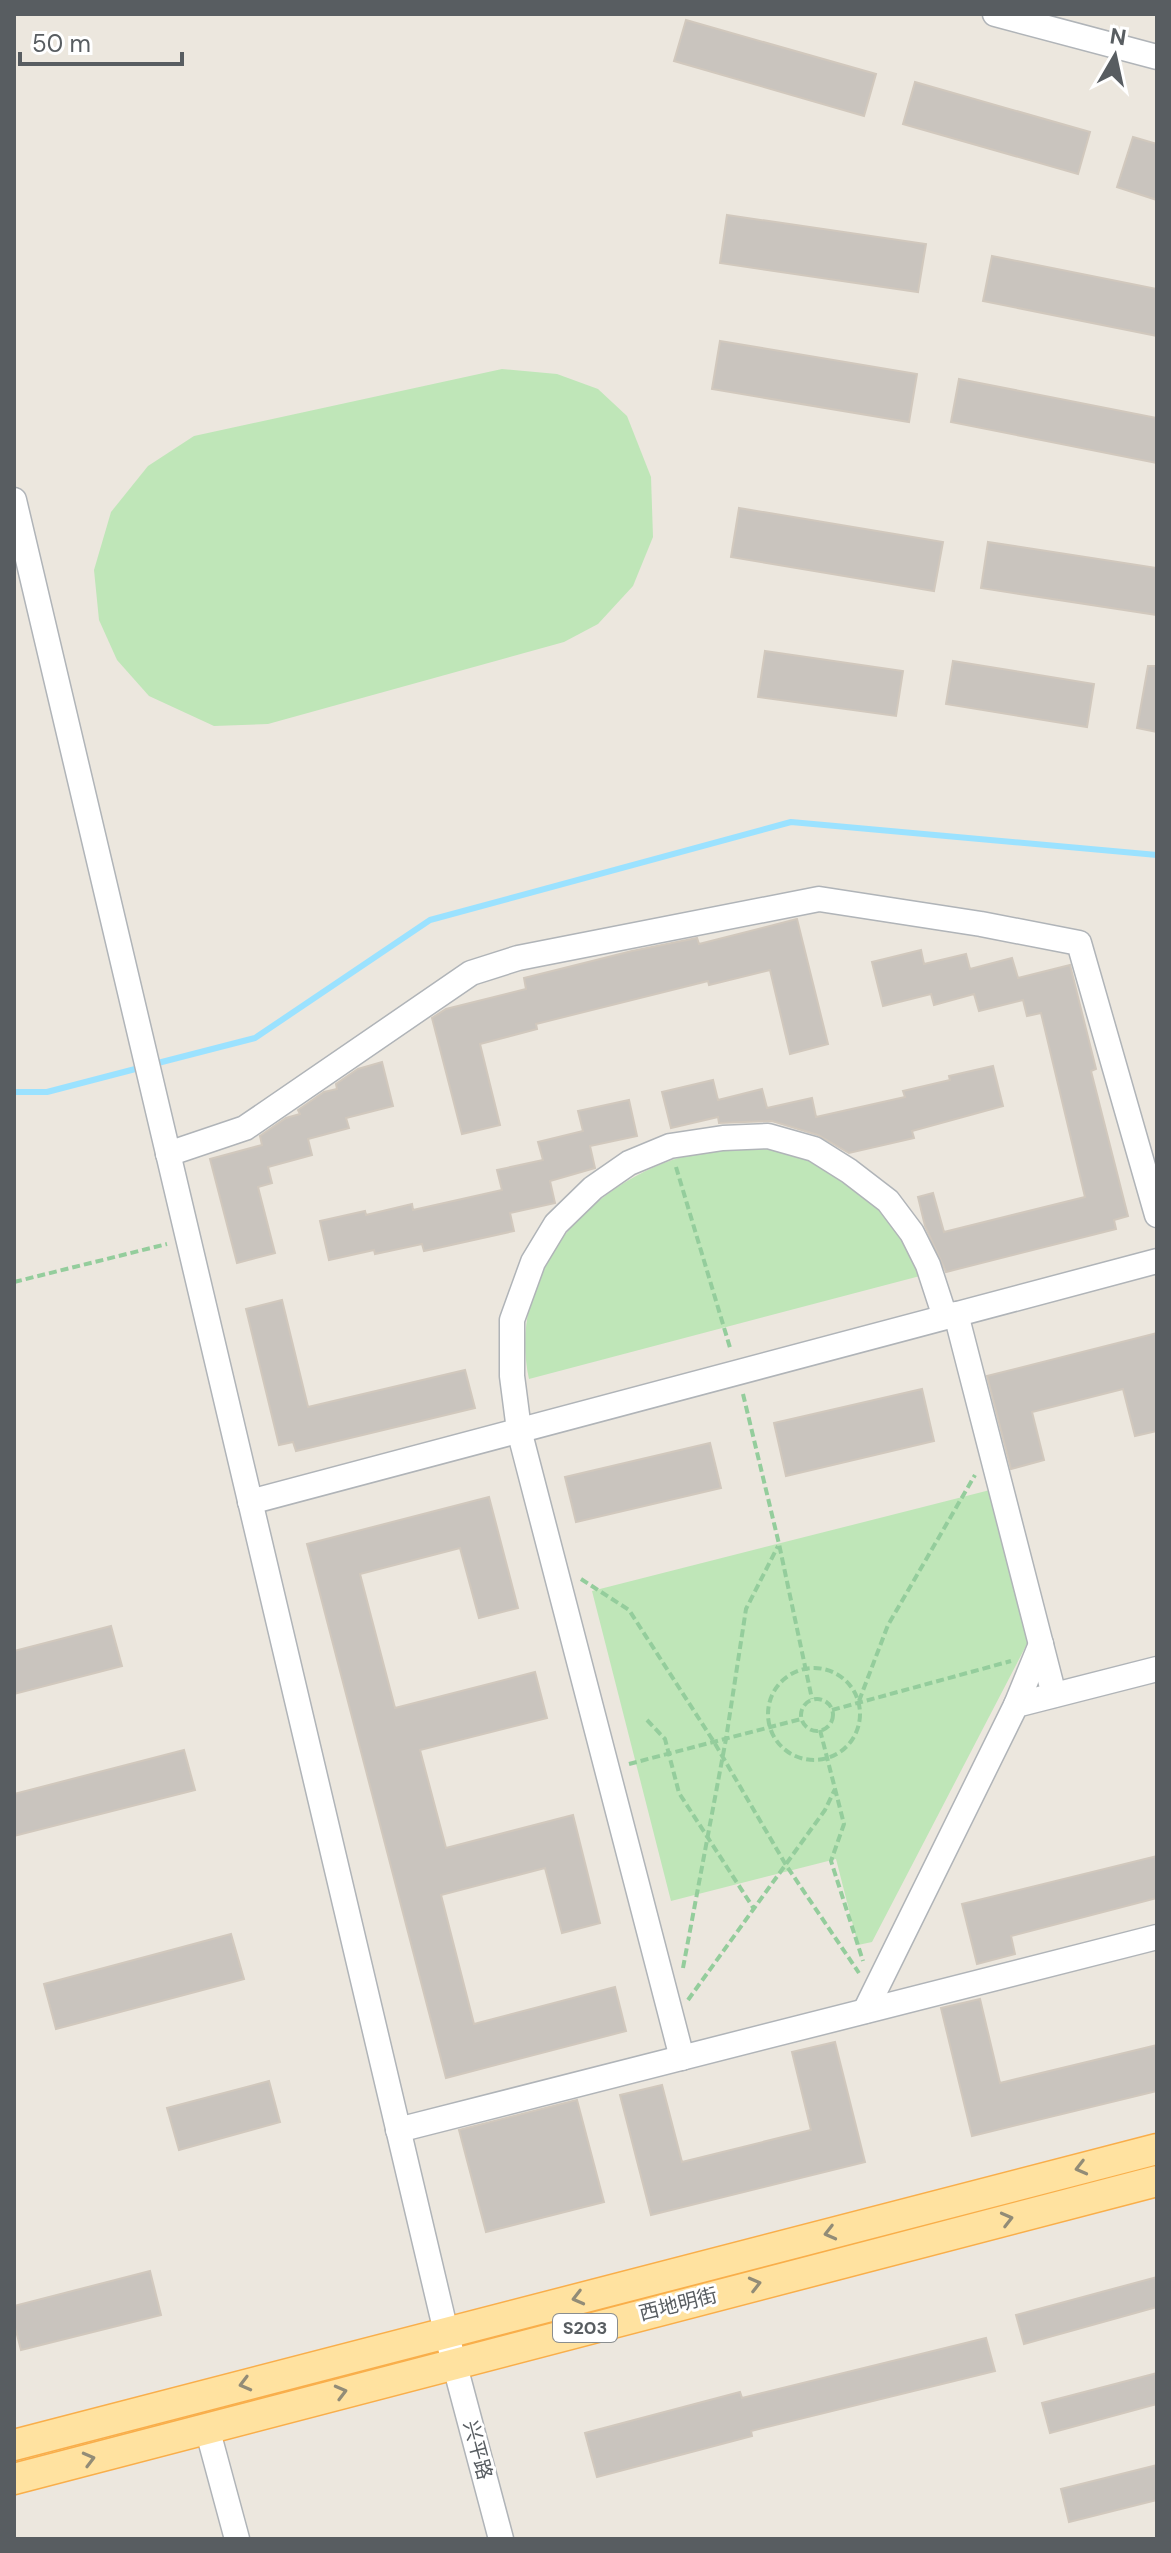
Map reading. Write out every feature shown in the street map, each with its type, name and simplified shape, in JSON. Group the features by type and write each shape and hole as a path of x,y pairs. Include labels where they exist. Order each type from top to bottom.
{"main road":[{"name":"西地明街","path":"14,2445 1157,2149"},
{"name":"西地明街","path":"14,2479 1157,2181"}],"street":[{"path":"995,14 1157,57"},
{"name":"兴平路","path":"14,500 446,2332 501,2539"},
{"path":"168,1154 245,1128 471,973 518,958 819,899 1079,943 1157,1215"},
{"path":"682,2058 519,1430 512,1376 512,1320 533,1262 556,1224 593,1188 629,1163 670,1146 723,1138 768,1136 814,1149 888,1201 912,1233 950,1316 990,1449 1039,1648 1054,1695"},
{"path":"250,1502 1157,1261"},
{"path":"869,2003 1016,1705 1039,1648"},
{"path":"1016,1705 1157,1669"},
{"path":"398,2130 682,2058 869,2003 1157,1937"},
{"path":"207,2428 237,2539"}],"path":[{"path":"670,1146 737,1372 779,1544 812,1699"},
{"path":"14,1282 188,1239"},
{"path":"858,1703 888,1625 990,1449"},
{"path":"681,1974 726,1739 746,1609 779,1544"},
{"path":"554,1562 629,1610 714,1742 869,2003"},
{"path":"832,1710 1039,1648"},
{"path":"806,1668 827,1669 840,1676 851,1686 858,1703 860,1716 857,1732 848,1745 835,1755 804,1759 789,1753 777,1742 770,1728 767,1714 769,1700 776,1687 786,1677 806,1668"},
{"path":"812,1699 827,1702 832,1710 831,1721 820,1730 809,1729 801,1719 803,1706 812,1699"},
{"path":"607,1769 801,1719"},
{"path":"647,1720 665,1739 679,1793 754,1909"},
{"path":"820,1730 844,1824 831,1861 869,2003"},
{"path":"673,2021 825,1810 835,1789"}],"green space":[{"path":"502,369 557,374 598,389 627,416 651,477 653,537 633,586 598,624 564,642 268,724 214,726 149,696 117,660 99,620 94,570 111,512 148,466 194,436"},
{"path":"744,1148 787,1153 840,1177 872,1202 899,1231 912,1250 920,1276 529,1379 525,1343 529,1309 540,1277 556,1247 578,1220 603,1197 632,1178 664,1163 693,1155"},
{"path":"990,1490 1029,1640 872,1942 858,1945 836,1859 671,1901 592,1591"}],"building":[{"path":"686,20 876,74 864,116 674,61"},
{"path":"915,82 1090,132 1078,174 903,124"},
{"path":"1133,137 1157,144 1157,200 1117,187"},
{"path":"727,215 926,244 918,292 720,263"},
{"path":"992,256 1157,289 1157,336 983,301"},
{"path":"720,341 917,374 909,422 712,389"},
{"path":"959,379 1157,418 1157,463 951,422"},
{"path":"739,508 943,542 934,591 731,557"},
{"path":"988,542 1157,568 1157,615 981,588"},
{"path":"765,651 903,671 896,716 758,697"},
{"path":"953,661 1094,684 1087,727 946,704"},
{"path":"1148,666 1157,666 1157,732 1137,728"},
{"path":"797,919 828,1044 790,1054 770,970 709,985 708,981 536,1024 537,1029 480,1044 500,1125 462,1134 432,1018 446,1009 526,989 524,978 697,938 699,944"},
{"path":"921,950 924,964 966,954 970,969 1012,958 1018,978 1070,965 1096,1069 1091,1071 1128,1216 1114,1220 1116,1229 946,1272 925,1226 918,1197 933,1193 944,1232 1085,1197 1041,1013 1027,1016 1023,1000 979,1011 974,994 934,1005 931,994 883,1006 872,962"},
{"path":"382,1062 393,1106 346,1118 349,1128 308,1139 312,1155 268,1167 272,1183 258,1187 275,1253 237,1263 210,1159 262,1145 260,1136 286,1118 300,1114 298,1110 324,1092 337,1089 336,1084 358,1069"},
{"path":"993,1066 1003,1106 912,1131 914,1138 849,1153 818,1135 772,1121 719,1123 718,1117 671,1128 662,1092 713,1080 718,1100 762,1089 767,1108 812,1098 816,1117 905,1097 903,1091"},
{"path":"629,1100 637,1136 590,1146 595,1168 550,1181 555,1203 510,1213 514,1231 424,1251 422,1244 329,1260 320,1221 365,1211 366,1215 412,1204 413,1210 502,1190 497,1170 543,1160 538,1142 583,1131 578,1111"},
{"path":"282,1300 308,1407 465,1370 475,1408 296,1451 293,1442 279,1445 246,1309"},
{"path":"1157,1333 1157,1431 1135,1436 1123,1389 1032,1412 1044,1460 1011,1469 987,1376"},
{"path":"922,1389 934,1441 786,1476 774,1423"},
{"path":"710,1443 721,1488 576,1522 565,1477"},
{"path":"489,1497 518,1608 479,1618 460,1548 360,1574 395,1708 535,1672 547,1718 420,1750 446,1848 573,1815 600,1923 562,1933 545,1868 441,1895 474,2024 615,1987 626,2031 446,2078 307,1544"},
{"path":"111,1626 122,1666 14,1694 14,1651"},
{"path":"184,1750 195,1790 14,1836 14,1794"},
{"path":"1157,1856 1157,1898 1011,1936 1015,1954 977,1964 962,1904"},
{"path":"231,1934 244,1979 56,2029 44,1984"},
{"path":"980,1999 1000,2083 1157,2045 1157,2091 972,2136 941,2008"},
{"path":"835,2042 865,2162 651,2215 620,2095 662,2085 682,2162 811,2130 792,2052"},
{"path":"269,2081 280,2122 179,2150 167,2108"},
{"path":"577,2100 604,2202 486,2232 459,2130"},
{"path":"150,2271 161,2315 21,2350 14,2323 14,2306"},
{"path":"1157,2277 1157,2307 1024,2344 1016,2315"},
{"path":"986,2338 995,2371 751,2431 752,2436 597,2477 585,2433 740,2392 742,2398"},
{"path":"1157,2373 1157,2404 1050,2433 1042,2403"},
{"path":"1157,2465 1157,2500 1069,2522 1061,2489"}],"waterway":[{"path":"154,1064 255,1038 430,920 791,822 1157,855"},
{"path":"14,1092 47,1092 143,1067"}]}
